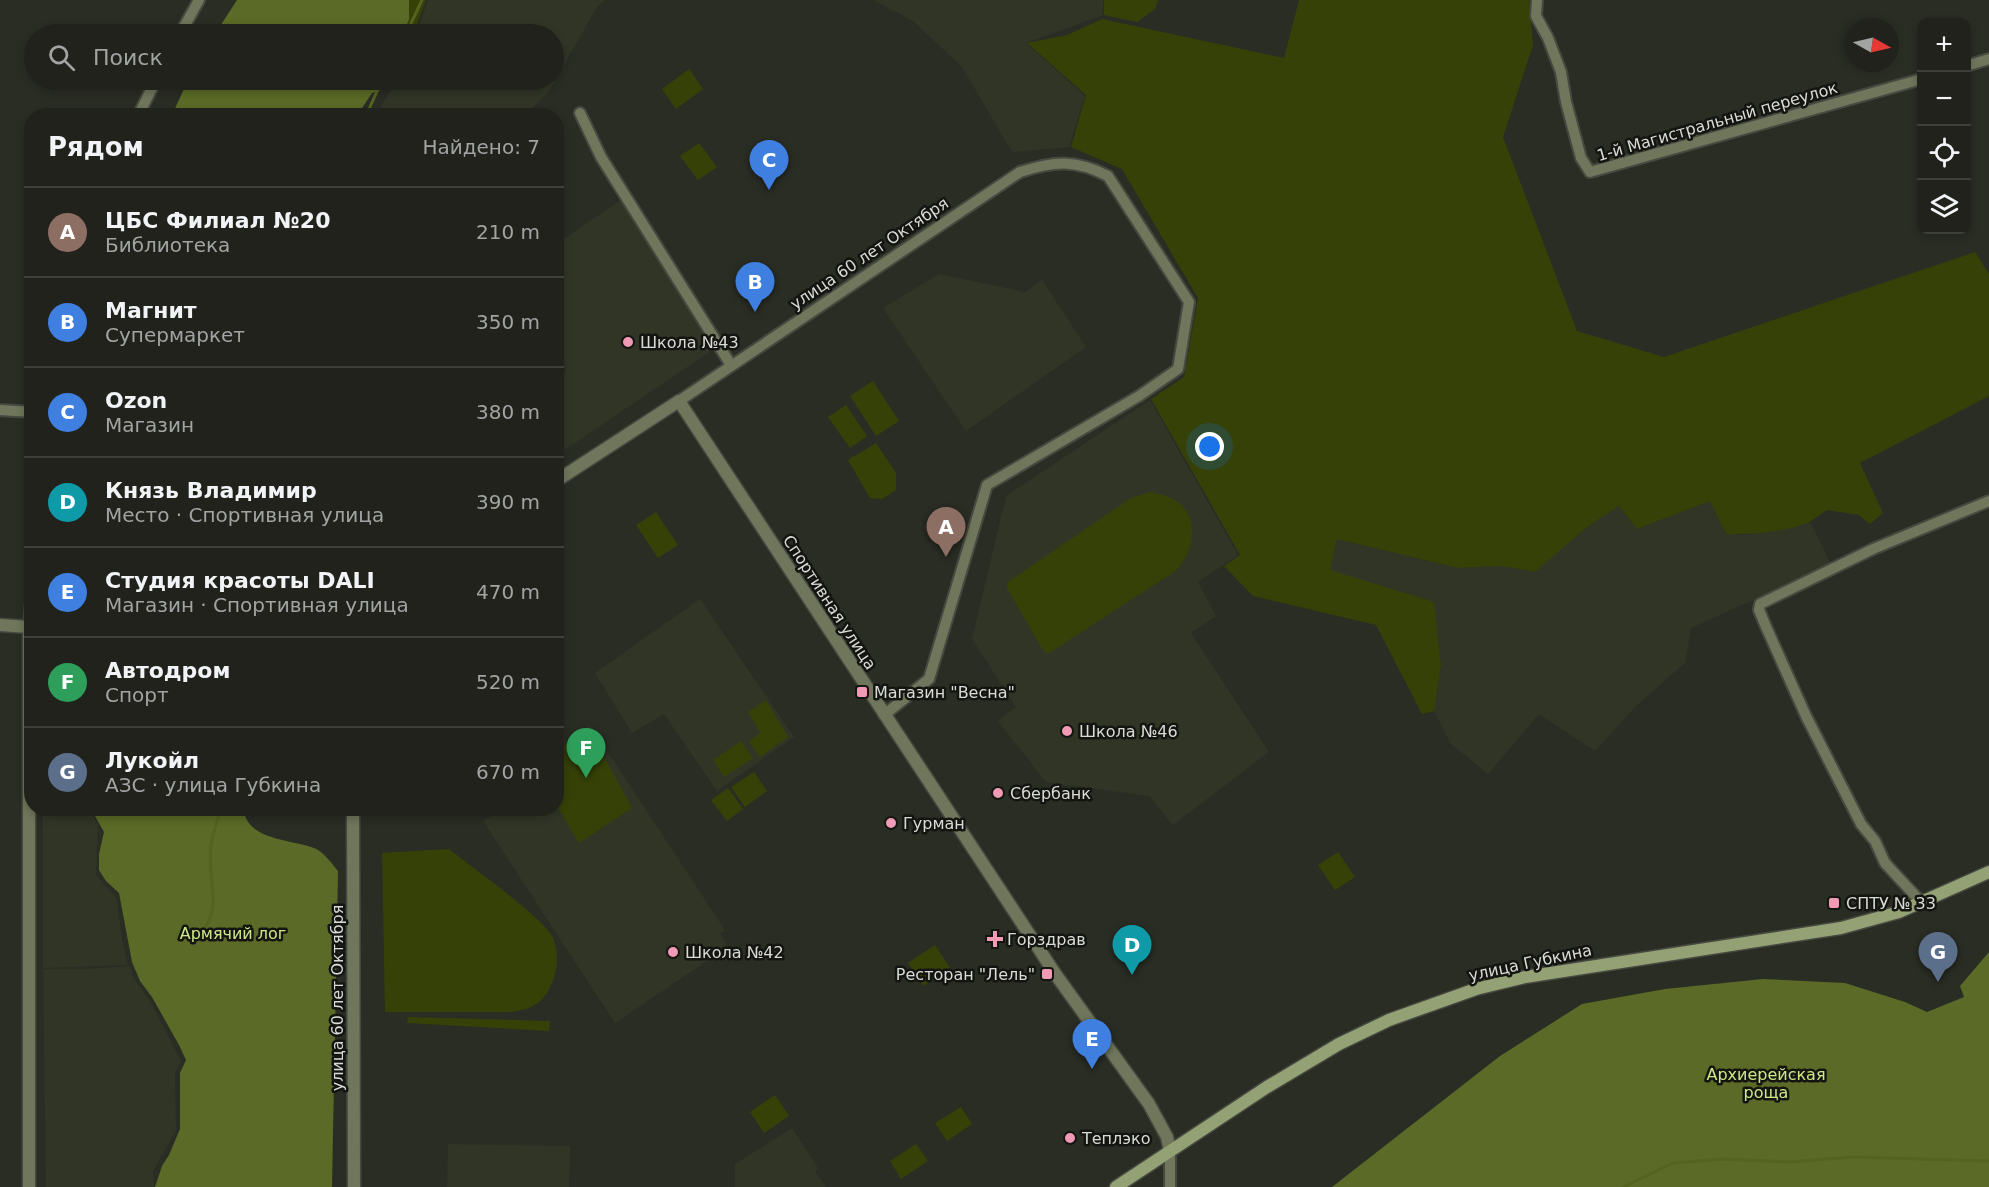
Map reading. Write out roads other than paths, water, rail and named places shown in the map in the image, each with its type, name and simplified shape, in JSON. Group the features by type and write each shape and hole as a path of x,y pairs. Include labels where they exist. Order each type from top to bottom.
{"main road":[{"name":"улица Губкина","path":"1116,1187 1267,1087 1339,1044 1389,1020 1461,994 1525,977 1563,970 1841,928 1899,912 1989,872"}],"street":[{"path":"186,24 199,0"},
{"name":"1-й Магистральный переулок","path":"1537,0 1536,16 1548,38 1561,72 1566,102 1581,158 1590,172 1917,79"},
{"path":"1971,65 1989,60"},
{"path":"142,108 151,90"},
{"path":"580,113 601,157 731,365"},
{"name":"улица 60 лет Октября","path":"564,476 1020,172 1048,163 1077,164 1093,168 1108,176 1189,302 1178,369 1139,396 987,485 929,679 884,715"},
{"name":"Спортивная улица","path":"679,401 1056,975 1149,1104 1167,1137 1170,1151"},
{"path":"0,410 24,412"},
{"path":"1922,903 1885,864 1875,841 1861,824 1806,716 1759,610 1760,604 1873,549 1989,501"},
{"path":"0,625 24,627"},
{"path":"28,1187 29,816"},
{"name":"улица 60 лет Октября","path":"353,816 354,1187"},
{"path":"1170,1151 1170,1187"}],"waterway":[{"path":"411,24 422,0"},
{"path":"370,108 378,90"},
{"path":"192,941 203,930 210,919 213,908 210,859 218,816"},
{"path":"1623,1187 1673,1163 1722,1159 1789,1162 1853,1157 1989,1161"}],"place":[{"name":"Ozon","path":"769,190"},
{"name":"Магнит","path":"755,312"},
{"name":"Школа №43","path":"628,342"},
{"name":"ЦБС Филиал №20","path":"946,557"},
{"name":"Магазин \"Весна\"","path":"862,692"},
{"name":"Школа №46","path":"1067,731"},
{"name":"Автодром","path":"586,778"},
{"name":"Сбербанк","path":"998,793"},
{"name":"Гурман","path":"891,823"},
{"name":"СПТУ № 33","path":"1834,903"},
{"name":"Горздрав","path":"995,939"},
{"name":"Школа №42","path":"673,952"},
{"name":"Ресторан \"Лель\"","path":"1047,974"},
{"name":"Князь Владимир","path":"1132,975"},
{"name":"Лукойл","path":"1938,982"},
{"name":"Студия красоты DALI","path":"1092,1069"},
{"name":"Теплэко","path":"1070,1138"}],"park label":[{"name":"Армячий лог","path":"233,933"},
{"name":"Архиерейская роща","path":"1766,1083"}]}
